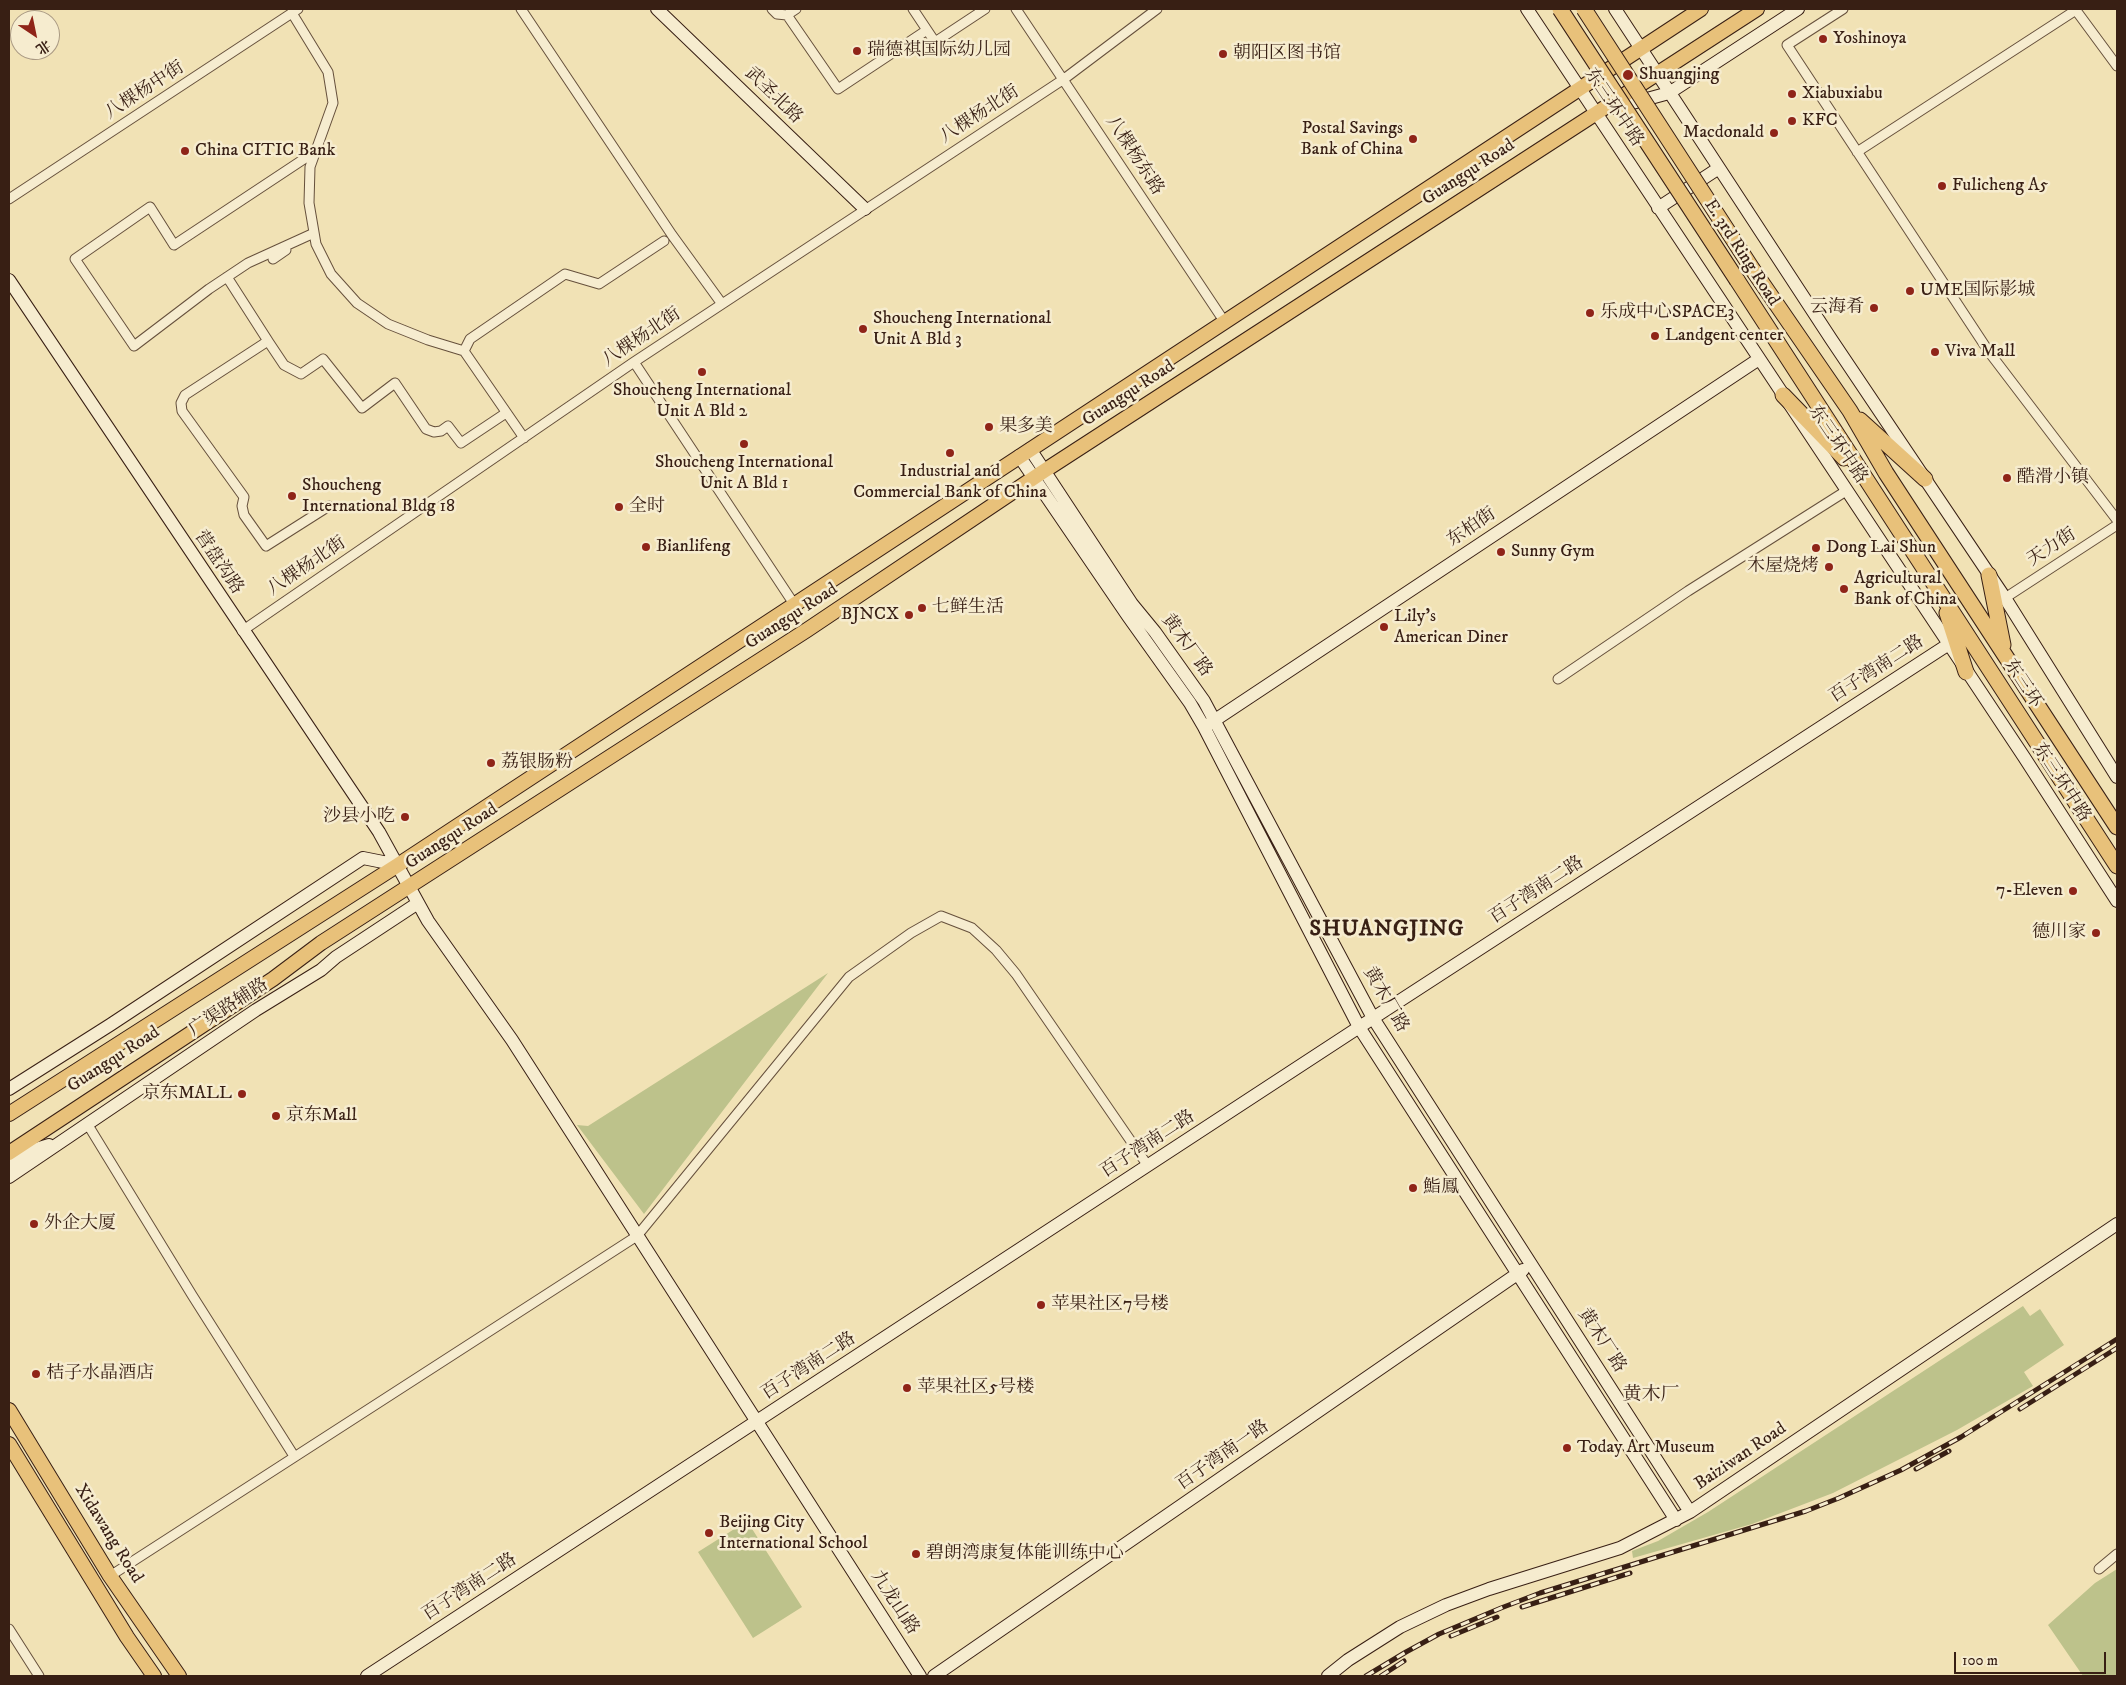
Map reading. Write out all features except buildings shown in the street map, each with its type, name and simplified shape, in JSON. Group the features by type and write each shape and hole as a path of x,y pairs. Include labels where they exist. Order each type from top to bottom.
{"highway":[{"name":"E. 3rd Ring Road","path":"1560,9 1940,593"},
{"name":"E. 3rd Ring Road","path":"1584,9 1753,270 1850,411"},
{"path":"1783,395 1869,483"},
{"path":"1850,411 1925,479"},
{"name":"东三环","path":"1850,411 1886,473 2117,827"},
{"path":"1989,574 2005,654"},
{"path":"1940,593 1966,672"},
{"name":"东三环","path":"1940,593 2117,866"}],"main road":[{"name":"Guangqu Road","path":"9,1114 398,864 1640,47 1701,9"},
{"name":"Guangqu Road","path":"9,1152 273,979 321,943 800,635 1039,475 1757,9"},
{"name":"Xidawang Road","path":"9,1410 110,1576 179,1676"},
{"name":"Xidawang Road","path":"9,1444 122,1629 154,1676"}],"street":[{"path":"521,9 672,235 722,304"},
{"name":"武圣北路","path":"657,9 865,209"},
{"path":"772,9 776,14 787,15 796,9"},
{"path":"913,9 935,42 985,9"},
{"name":"八棵杨东路","path":"1016,9 1224,322"},
{"name":"八棵杨北街","path":"242,631 634,362 1064,79 1157,9"},
{"name":"东三环中路","path":"1527,9 2117,901"},
{"path":"1615,9 2005,598 2117,777"},
{"path":"1595,113 1669,93 1798,9"},
{"path":"1843,9 1787,45 1988,352 2117,520"},
{"path":"1857,152 2075,9 2117,66"},
{"path":"295,11 328,72 333,103 310,167 309,203 316,244 331,274 356,303 388,324 428,340 464,351 524,438"},
{"name":"八棵杨中街","path":"9,199 295,11"},
{"path":"787,15 838,89 927,30"},
{"path":"314,233 248,263 134,346 75,259 150,207 174,245 316,151"},
{"path":"1658,208 1719,168"},
{"path":"273,260 304,237"},
{"path":"464,351 470,339 565,274 599,284 664,241"},
{"path":"227,277 284,365 301,374 323,359 362,408 395,383 426,429 434,432 441,431 448,426 461,444 506,413"},
{"name":"营盘沟路","path":"9,280 242,631 379,832 428,921 512,1040 637,1236"},
{"path":"268,341 185,395 180,403 182,411 244,497 242,506 244,515 266,546 329,506"},
{"name":"东柏街","path":"1210,724 1759,359"},
{"path":"634,362 794,604"},
{"name":"黄木厂路","path":"1024,453 1128,616 1210,724 1374,1018 1690,1512"},
{"path":"1558,679 1688,591 1846,491"},
{"name":"天力街","path":"2005,598 2117,526"},
{"name":"百子湾南二路","path":"368,1676 1948,644"},
{"name":"黄木厂路","path":"1210,724 1359,1027 1676,1520"},
{"path":"9,1089 363,858 398,864"},
{"name":"广渠路辅路","path":"9,1176 88,1125 145,1084 256,1010 321,970 336,957 418,903"},
{"path":"110,1576 637,1236 849,977 911,933 941,916 972,928 996,950 1016,974 1148,1166"},
{"path":"88,1125 192,1295 294,1456"},
{"path":"9,1164 33,1150 62,1141"},
{"name":"Baiziwan Road","path":"1328,1676 1348,1660 1400,1627 1446,1605 1489,1589 1620,1548 1690,1512 2117,1224"},
{"name":"九龙山路","path":"637,1236 920,1676"},
{"name":"百子湾南一路","path":"934,1676 1532,1265"},
{"path":"2099,1569 2117,1554"},
{"path":"9,1629 39,1676"}],"green space":[{"path":"828,973 644,1214 577,1125 588,1126"},
{"path":"2023,1306 2030,1316 2040,1309 2064,1345 2024,1372 2033,1386 1957,1430 1833,1493 1752,1524 1633,1558 1632,1551 1658,1541 1708,1512"},
{"path":"747,1521 802,1607 753,1638 698,1552"},
{"path":"2117,1569 2117,1676 2083,1676 2048,1625 2095,1583"}],"railway":[{"path":"1366,1676 1439,1634 1540,1593 1806,1511 1839,1498 1901,1470 1961,1437 2117,1339"},
{"path":"2020,1409 2117,1348"},
{"path":"1916,1469 1949,1451"},
{"path":"1522,1607 1630,1573"},
{"path":"1451,1636 1497,1617"},
{"path":"1381,1676 1404,1661"}],"place":[{"name":"Yoshinoya","path":"1823,39"},
{"name":"瑞德祺国际幼儿园","path":"857,51"},
{"name":"朝阳区图书馆","path":"1223,54"},
{"name":"Shuangjing","path":"1628,75"},
{"name":"Xiabuxiabu","path":"1792,94"},
{"name":"KFC","path":"1792,121"},
{"name":"Macdonald","path":"1774,133"},
{"name":"Postal Savings Bank of China","path":"1413,139"},
{"name":"China CITIC Bank","path":"185,151"},
{"name":"Fulicheng A5","path":"1942,186"},
{"name":"UME国际影城","path":"1910,291"},
{"name":"云海肴","path":"1874,308"},
{"name":"乐成中心SPACE3","path":"1590,313"},
{"name":"Shoucheng International Unit A Bld 3","path":"863,329"},
{"name":"Landgent center","path":"1655,336"},
{"name":"Viva Mall","path":"1935,352"},
{"name":"Shoucheng International Unit A Bld 2","path":"702,372"},
{"name":"果多美","path":"989,427"},
{"name":"Shoucheng International Unit A Bld 1","path":"744,444"},
{"name":"Industrial and Commercial Bank of China","path":"950,453"},
{"name":"酷滑小镇","path":"2007,478"},
{"name":"Shoucheng International Bldg 18","path":"292,496"},
{"name":"全时","path":"619,507"},
{"name":"Bianlifeng","path":"646,547"},
{"name":"Dong Lai Shun","path":"1816,548"},
{"name":"Sunny Gym","path":"1501,552"},
{"name":"木屋烧烤","path":"1829,567"},
{"name":"Agricultural Bank of China","path":"1844,589"},
{"name":"七鲜生活","path":"922,608"},
{"name":"BJNCX","path":"909,615"},
{"name":"Lily's American Diner","path":"1384,627"},
{"name":"荔银肠粉","path":"491,763"},
{"name":"沙县小吃","path":"405,817"},
{"name":"7-Eleven","path":"2073,891"},
{"name":"德川家","path":"2096,933"},
{"name":"京东MALL","path":"242,1094"},
{"name":"京东Mall","path":"276,1116"},
{"name":"鮨鳳","path":"1413,1188"},
{"name":"外企大厦","path":"34,1224"},
{"name":"苹果社区7号楼","path":"1041,1305"},
{"name":"桔子水晶酒店","path":"36,1374"},
{"name":"苹果社区5号楼","path":"907,1388"},
{"name":"Today Art Museum","path":"1567,1448"},
{"name":"Beijing City International School","path":"709,1533"},
{"name":"碧朗湾康复体能训练中心","path":"916,1554"}],"district":[{"name":"SHUANGJING","path":"1387,930"},
{"name":"黄木厂","path":"1651,1396"}]}
